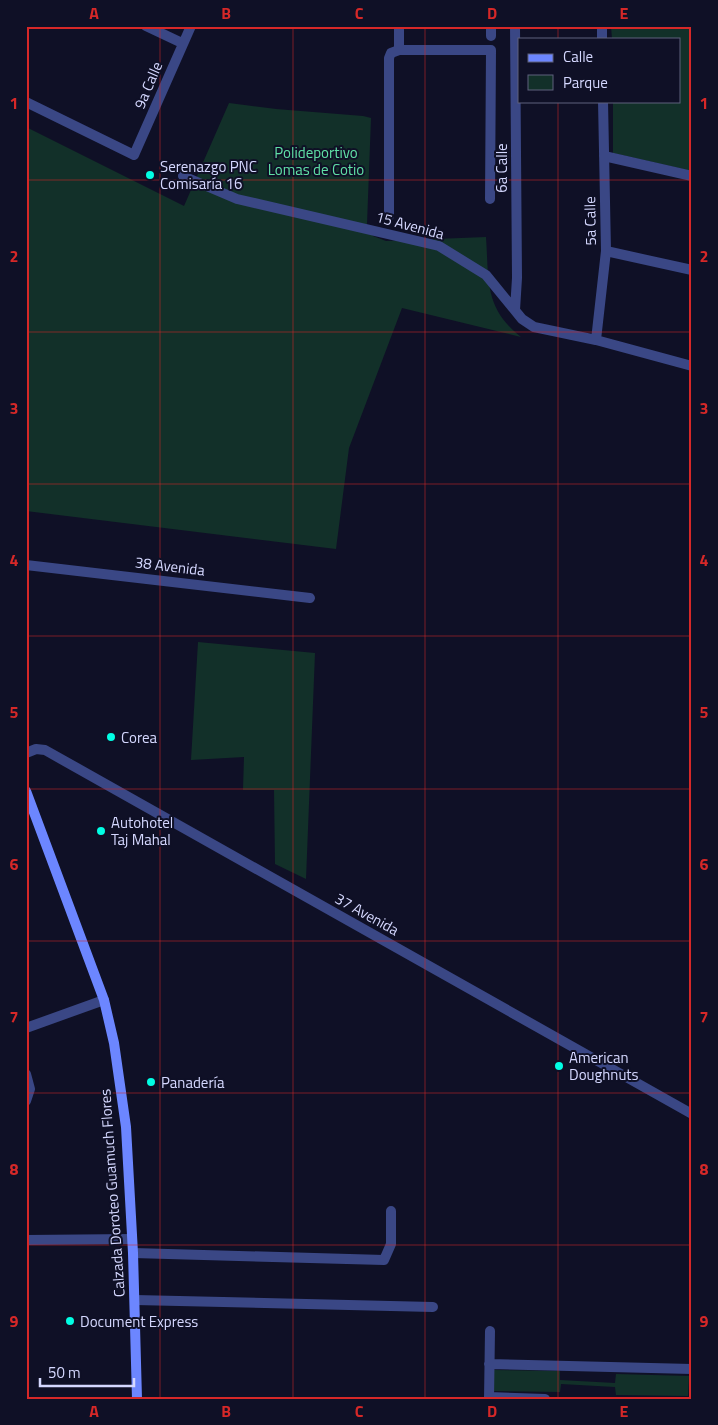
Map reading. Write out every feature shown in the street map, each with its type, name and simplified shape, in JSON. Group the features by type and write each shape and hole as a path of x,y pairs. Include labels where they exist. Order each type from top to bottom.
{"main road":[{"name":"Calzada Doroteo Guamuch Flores","path":"26,791 104,1000 114,1042 126,1127 135,1300 136,1399"}],"street":[{"path":"146,26 182,44"},
{"name":"9a Calle","path":"26,102 134,155 191,26"},
{"path":"389,216 388,58 391,53 399,50 399,26"},
{"name":"6a Calle","path":"515,26 517,278 515,310"},
{"name":"6a Calle","path":"399,50 491,50 490,199"},
{"name":"5a Calle","path":"596,340 606,251 603,102"},
{"path":"604,156 692,176"},
{"name":"15 Avenida","path":"183,176 237,199 439,246 486,274 527,324 534,328 596,340 692,366"},
{"path":"606,251 692,270"},
{"name":"38 Avenida","path":"26,565 310,598"},
{"name":"37 Avenida","path":"26,753 36,749 45,750 692,1114"},
{"path":"26,1028 104,1000"},
{"path":"26,1074 30,1090 26,1101"},
{"path":"133,1253 384,1260 391,1244 392,1211"},
{"path":"26,1240 132,1239"},
{"path":"135,1300 434,1307"},
{"path":"490,1331 489,1398 545,1399"},
{"path":"489,1364 692,1369"}],"green space":[{"path":"611,26 692,26 692,171 613,153 613,102 680,102 680,38 612,38"},
{"name":"Polideportivo Lomas de Cotio","path":"229,103 371,118 367,224 373,236 386,241 486,237 489,280 494,304 509,326 521,337 402,308 349,448 336,549 26,511 26,127 184,206"},
{"path":"198,642 315,653 306,879 275,864 274,790 243,790 244,757 191,760"},
{"path":"494,1370 560,1371 560,1380 615,1383 616,1374 689,1376 688,1396 616,1395 615,1387 561,1384 560,1392 493,1391"}],"place":[{"name":"Serenazgo PNC Comisaría 16","path":"150,175"},
{"name":"Corea","path":"111,737"},
{"name":"Autohotel Taj Mahal","path":"101,831"},
{"name":"American Doughnuts","path":"559,1066"},
{"name":"Panadería","path":"151,1082"},
{"name":"Document Express","path":"70,1321"}]}
